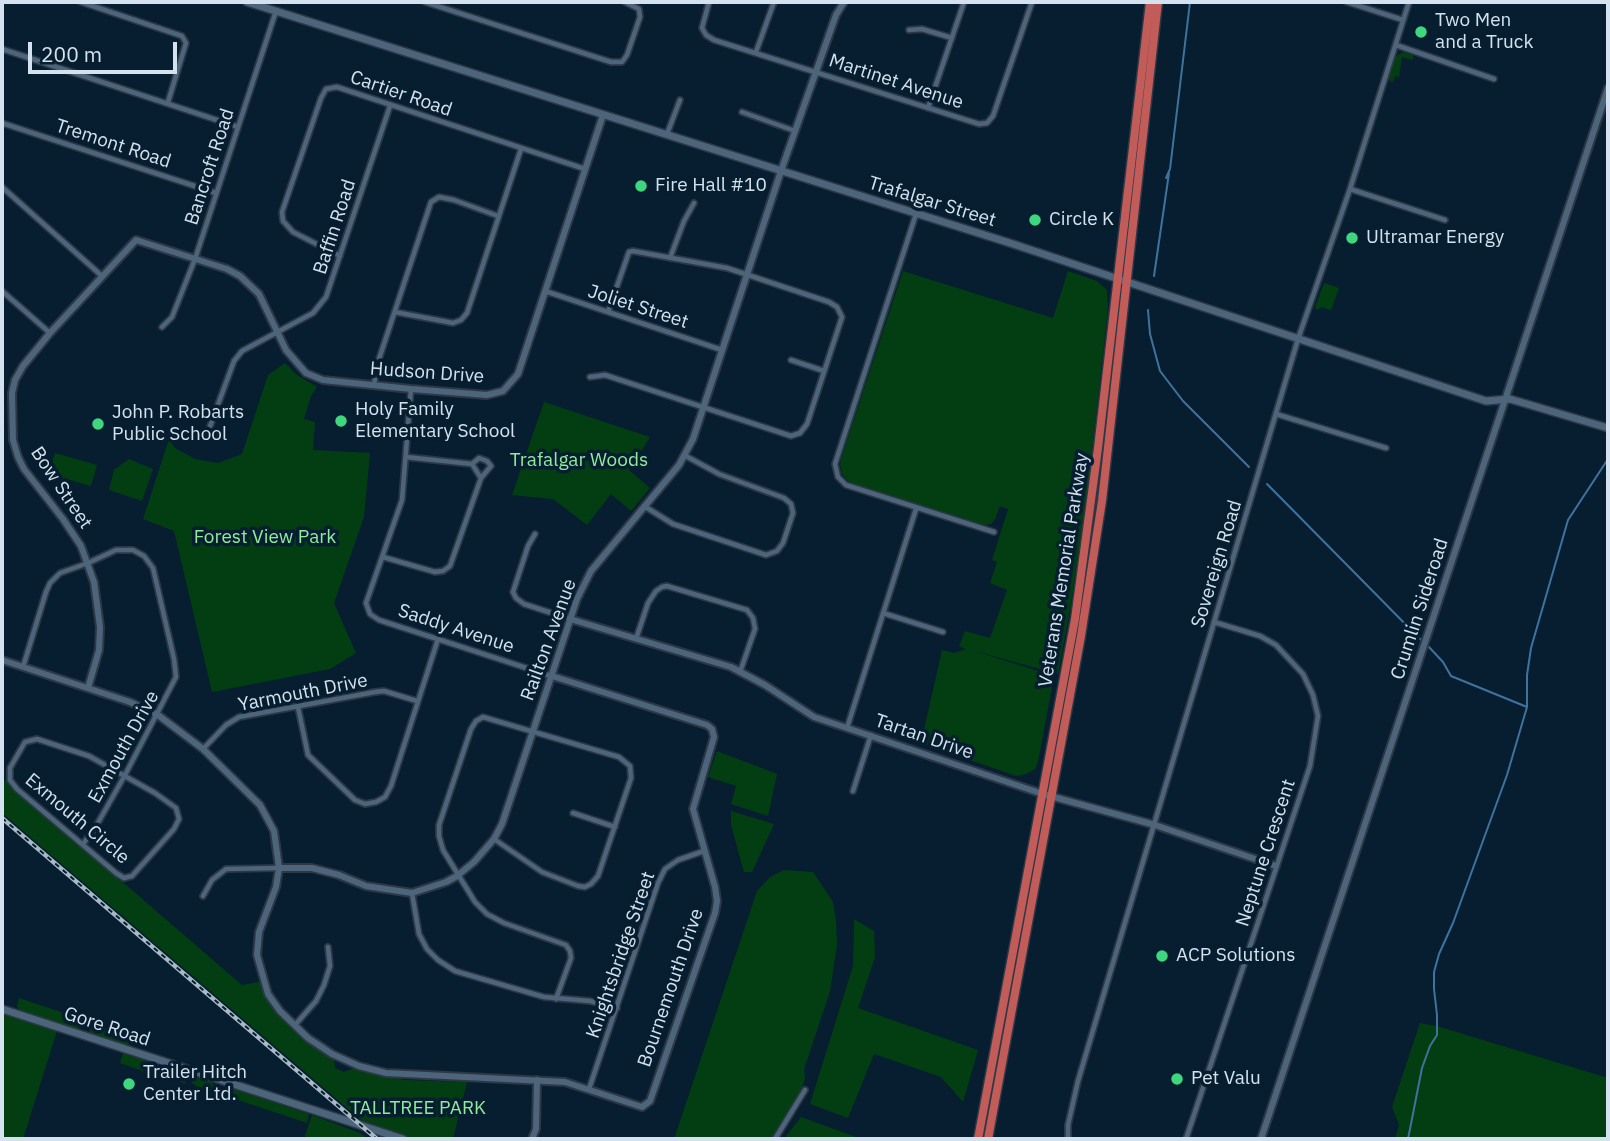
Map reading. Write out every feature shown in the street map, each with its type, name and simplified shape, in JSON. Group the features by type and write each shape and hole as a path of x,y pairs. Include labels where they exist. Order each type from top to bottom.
{"highway":[{"name":"Veterans Memorial Parkway","path":"988,1139 1077,606 1150,2"},
{"name":"Veterans Memorial Parkway","path":"978,1139 1081,636 1100,515 1158,2"}],"main road":[{"name":"Trafalgar Street","path":"247,2 916,214 1486,401 1506,400 1608,428"},
{"name":"Gore Road","path":"2,1009 402,1139"}],"street":[{"path":"81,2 182,36 186,43 168,103"},
{"path":"425,2 611,62 622,62 627,55 640,17 639,9 625,2"},
{"name":"Martinet Avenue","path":"709,2 702,28 706,35 714,40 979,124 987,123 993,116 1032,2"},
{"path":"756,52 774,2"},
{"name":"Railton Avenue","path":"279,868 313,868 339,875 366,887 412,893 457,876 474,862 494,839 502,824 577,599 591,571 679,465 693,439 781,171 836,15 844,2"},
{"path":"928,108 964,2"},
{"path":"1348,2 1403,20"},
{"name":"Sovereign Road","path":"1068,1139 1068,1125 1078,1082 1298,339 1350,189 1409,2"},
{"name":"Bancroft Road","path":"162,327 172,317 195,259 276,11"},
{"path":"909,30 922,29 952,38"},
{"path":"1396,45 1494,79"},
{"path":"2,49 237,127"},
{"name":"Cartier Road","path":"340,257 287,227 282,212 326,89 337,86 390,106 585,169"},
{"name":"Crumlin Sideroad","path":"1261,1139 1608,88"},
{"path":"667,135 680,100"},
{"name":"Baffin Road","path":"209,429 234,360 242,351 313,313 326,297 390,106"},
{"path":"742,112 796,131"},
{"name":"Hudson Drive","path":"195,259 227,269 250,283 259,294 276,333 293,361 306,373 323,380 411,389 487,395 503,391 518,374 603,114"},
{"name":"Tremont Road","path":"2,122 216,193"},
{"path":"395,312 453,323 461,320 470,304 521,149"},
{"path":"2,187 102,276"},
{"path":"1350,189 1445,220"},
{"path":"374,385 377,365 431,202 439,197 454,200 498,216"},
{"path":"670,258 694,203"},
{"path":"916,214 835,464 838,477 846,485 994,532"},
{"name":"Bow Street","path":"88,688 99,650 100,627 94,582 81,546 18,457 13,440 12,393 15,380 23,366 136,240 195,259"},
{"path":"590,377 605,375 791,436 800,433 807,424 842,317 837,307 748,275 709,263 629,251 608,312"},
{"path":"2,290 51,334"},
{"name":"Joliet Street","path":"545,291 722,350"},
{"path":"790,360 824,372"},
{"name":"Saddy Avenue","path":"411,389 402,500 366,603 370,614 379,620 707,724 712,729"},
{"path":"1276,414 1386,448"},
{"path":"645,506 673,524 766,555 777,551 783,543 793,513 791,503 719,474 684,455"},
{"path":"383,557 435,572 450,566 481,478 491,466 479,458 472,464 406,457"},
{"path":"472,464 481,478"},
{"path":"847,728 916,509"},
{"path":"536,534 528,545 513,592 524,604 570,619"},
{"name":"Exmouth Drive","path":"83,844 125,775 176,677 153,568 144,556 133,550 116,550 88,563"},
{"path":"23,667 50,583 60,573 88,563"},
{"path":"636,639 648,603 662,587 667,586 747,610 753,618 755,629 740,672"},
{"path":"883,613 943,632"},
{"name":"Tartan Drive","path":"570,619 731,667 814,717 1047,796 1155,825 1276,866"},
{"name":"Neptune Crescent","path":"1186,1139 1310,766 1318,716 1303,674 1276,645 1260,636 1214,622"},
{"path":"298,707 308,755 355,800 365,804 376,802 385,797 391,786 438,639"},
{"path":"2,660 130,702 158,715 204,749 260,805 274,831 279,868 226,869 212,880 203,896"},
{"name":"Yarmouth Drive","path":"204,749 226,725 239,717 384,691 417,701"},
{"path":"494,839 541,872 585,887 591,884 598,876 615,827 631,778 630,766 619,757 483,717 475,721 471,729 439,825 443,850 457,876 487,914 504,923 566,945 570,958 556,999"},
{"name":"Bournemouth Drive","path":"279,868 259,932 257,955 268,994 280,1011 308,1038 332,1054 359,1066 386,1073 565,1082 642,1107 650,1101 715,913 715,887 693,809 714,737 712,729"},
{"path":"853,791 872,735"},
{"name":"Exmouth Circle","path":"37,739 89,757 125,775 176,808 179,819 174,829 132,876 124,878 17,789 10,780 10,768 26,742 37,739"},
{"path":"573,813 615,827"},
{"name":"Knightsbridge Street","path":"589,1089 658,883 665,869 678,860 704,852"},
{"path":"412,893 419,934 427,949 455,971 556,999 617,1008"},
{"path":"295,1025 316,1001 324,985 330,966 328,947"},
{"path":"532,1139 536,1129 537,1080"},
{"path":"775,1139 805,1090"}],"green space":[{"path":"1403,52 1413,55 1413,59 1402,57 1399,77 1395,76 1393,82 1390,81 1388,79 1396,56"},
{"path":"903,271 1053,318 1068,271 1097,281 1107,290 1108,309 1088,487 1058,674 971,650 1054,676 1038,762 1035,769 1026,774 1016,776 921,743 942,650 954,653 966,649 959,646 965,631 990,638 1007,590 990,583 997,562 992,560 1008,509 1000,506 995,519 991,524 985,525 850,483 842,474 840,464 843,453"},
{"path":"1324,283 1339,288 1331,310 1321,307 1317,310 1315,307"},
{"name":"Forest View Park","path":"285,363 297,375 317,387 311,396 304,419 315,422 313,450 370,453 364,517 334,603 356,653 330,669 212,692 174,531 143,519 169,439 175,448 195,459 218,463 242,454 268,375"},
{"name":"Trafalgar Woods","path":"544,402 650,437 629,470 650,488 631,511 611,494 587,525 553,499 512,495"},
{"path":"55,453 97,465 91,486 49,474"},
{"path":"129,459 153,469 142,501 109,490 114,470"},
{"path":"717,751 777,774 768,816 731,804 736,786 708,777"},
{"name":"TALLTREE PARK","path":"2,778 242,985 259,982 272,1006 284,1020 317,1049 334,1059 335,1068 344,1072 354,1068 405,1080 467,1082 453,1139 413,1139 367,1125 2,813"},
{"path":"731,811 774,824 752,872 744,872 731,825"},
{"path":"784,870 813,872 833,902 836,921 837,945 830,991 804,1069 805,1079 799,1096 771,1139 674,1139 757,891 770,877"},
{"path":"854,919 874,931 875,957 858,1008 978,1050 963,1102 941,1077 874,1054 848,1118 810,1104 853,966"},
{"path":"19,998 85,1020 83,1026 78,1030 20,1011 17,1006"},
{"path":"2,1014 57,1031 23,1139 2,1139"},
{"path":"92,1023 135,1037 128,1046 93,1035 89,1032"},
{"path":"1420,1023 1608,1078 1608,1139 1395,1139 1399,1125 1392,1107"},
{"path":"123,1053 150,1062 148,1076 145,1077 146,1072 120,1063"},
{"path":"169,1068 186,1073 188,1078 185,1084 161,1073"},
{"path":"197,1077 211,1081 214,1086 211,1099 193,1091 196,1085 191,1083"},
{"path":"228,1087 309,1114 307,1123 226,1096 224,1092"},
{"path":"312,1115 360,1133 368,1139 304,1139"},
{"path":"801,1117 859,1138 859,1139 784,1139"}],"waterway":[{"path":"1166,178 1170,169 1190,2"},
{"path":"1154,276 1169,173"},
{"path":"1148,310 1150,334 1160,371 1183,401 1249,467"},
{"path":"1408,1139 1422,1068 1437,1035 1434,972 1439,954 1507,775 1527,707 1527,675 1531,648 1568,520 1608,459"},
{"path":"1267,484 1423,642"},
{"path":"1428,646 1443,662 1451,676 1527,707"}],"railway":[{"path":"2,818 377,1139"}],"place":[{"name":"Two Men and a Truck","path":"1421,32"},
{"name":"Fire Hall #10","path":"641,186"},
{"name":"Circle K","path":"1035,220"},
{"name":"Ultramar Energy","path":"1352,238"},
{"name":"Holy Family Elementary School","path":"341,421"},
{"name":"John P. Robarts Public School","path":"98,424"},
{"name":"ACP Solutions","path":"1162,956"},
{"name":"Pet Valu","path":"1177,1079"},
{"name":"Trailer Hitch Center Ltd.","path":"129,1084"}]}
